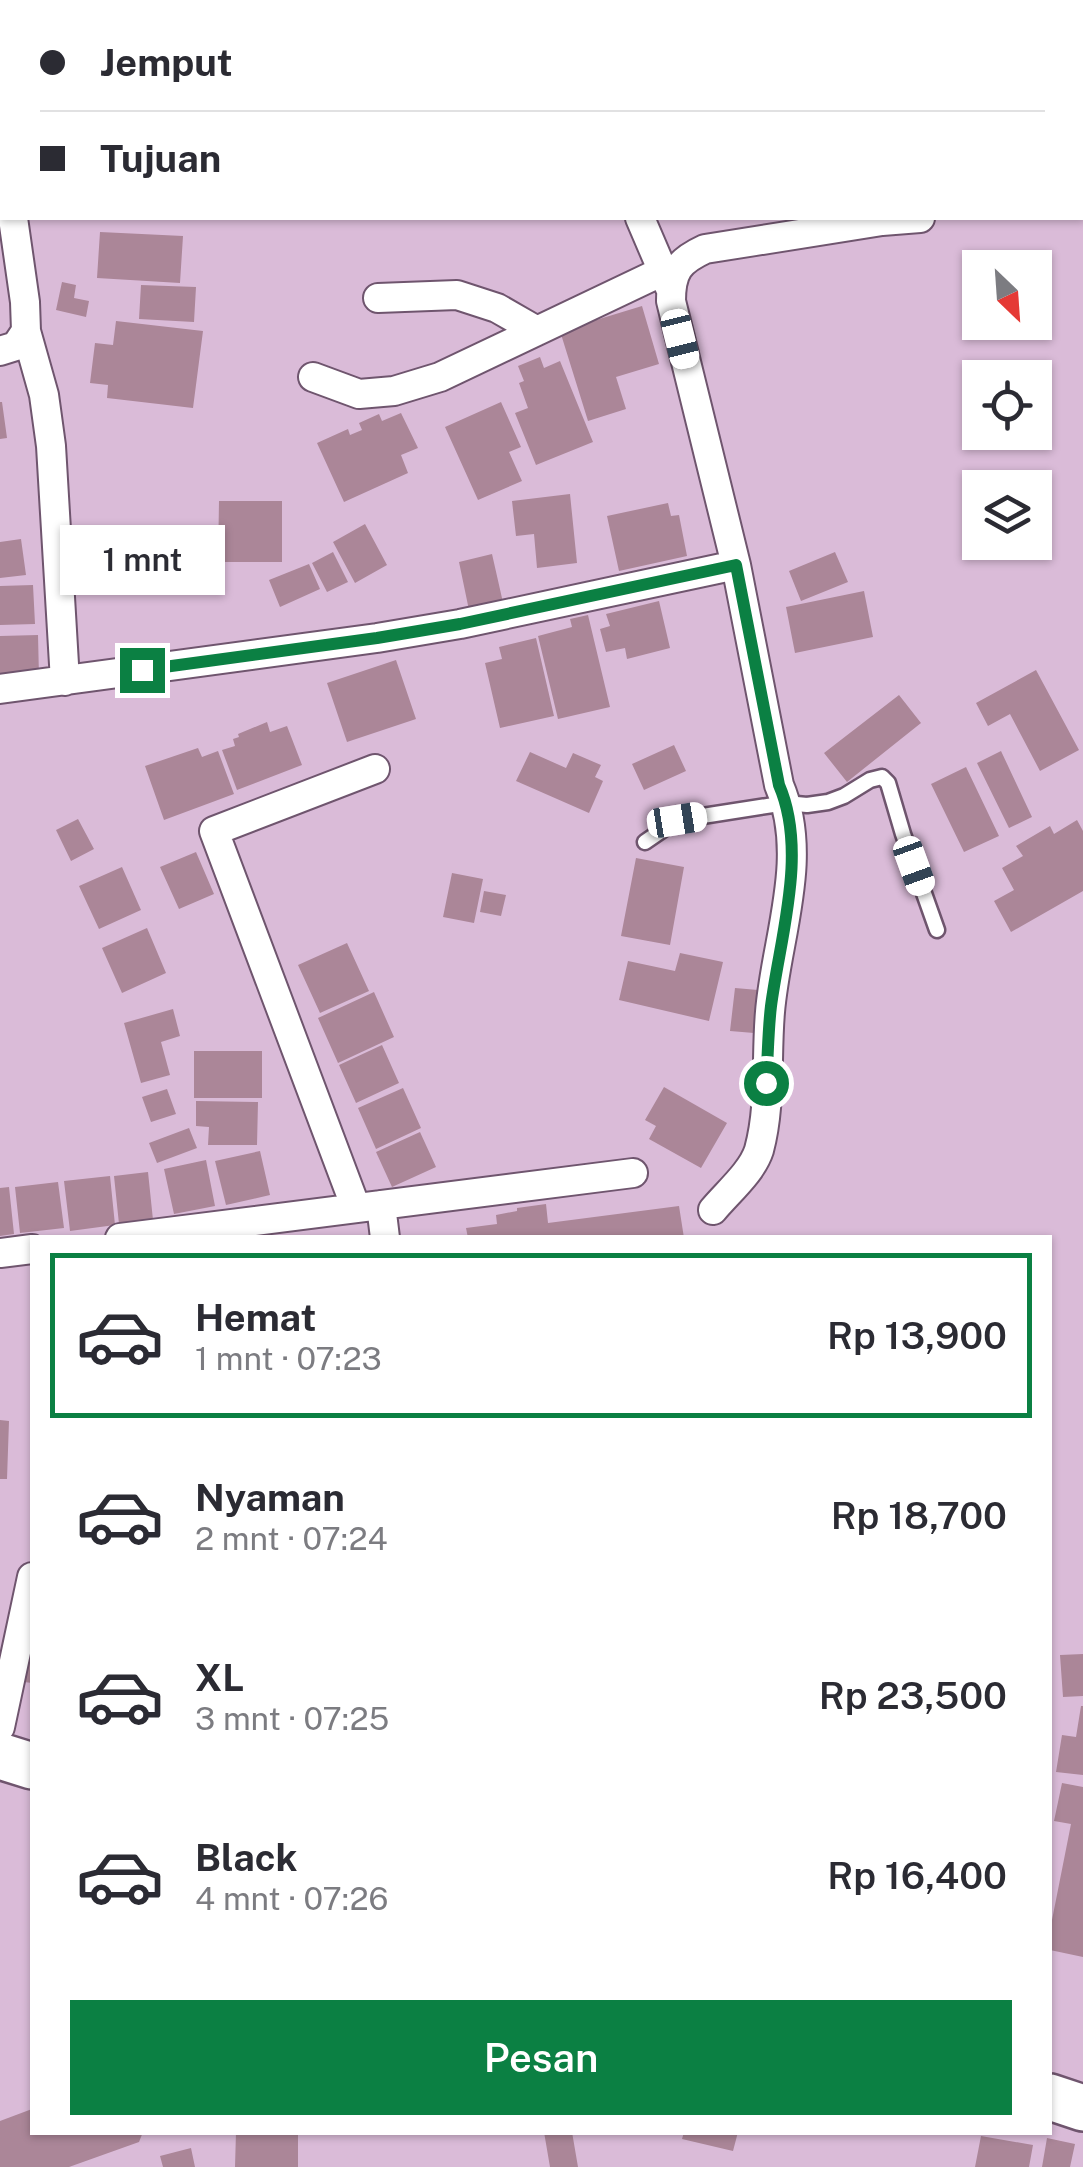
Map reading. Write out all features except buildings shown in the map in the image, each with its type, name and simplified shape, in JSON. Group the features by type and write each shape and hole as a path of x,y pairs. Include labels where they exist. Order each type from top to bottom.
{"main road":[{"path":"0,1756 30,1765"},
{"path":"1052,2098 1083,2108"}],"street":[{"path":"12,220 26,331 44,395 51,446 64,681"},
{"path":"641,220 667,280 736,565 779,785 786,803 790,847 790,892 770,1008 759,1148 754,1162 713,1210"},
{"path":"313,377 359,394 394,391 440,378 537,331 667,280 684,259 705,249 895,220"},
{"path":"378,298 457,295 497,308 537,331"},
{"path":"0,351 16,346 26,331"},
{"path":"0,690 460,624 736,565"},
{"path":"375,769 214,831 383,1235"},
{"path":"162,1235 232,1230 368,1206 633,1173"},
{"path":"0,1253 30,1248"},
{"path":"0,1727 30,1586"}],"lane":[{"path":"645,842 677,820 786,803 828,802 882,777 888,783 938,930"}],"route":[{"path":"142,670 460,624 736,565 779,785 786,803 790,847 790,892 770,1008 766,1083"}]}
